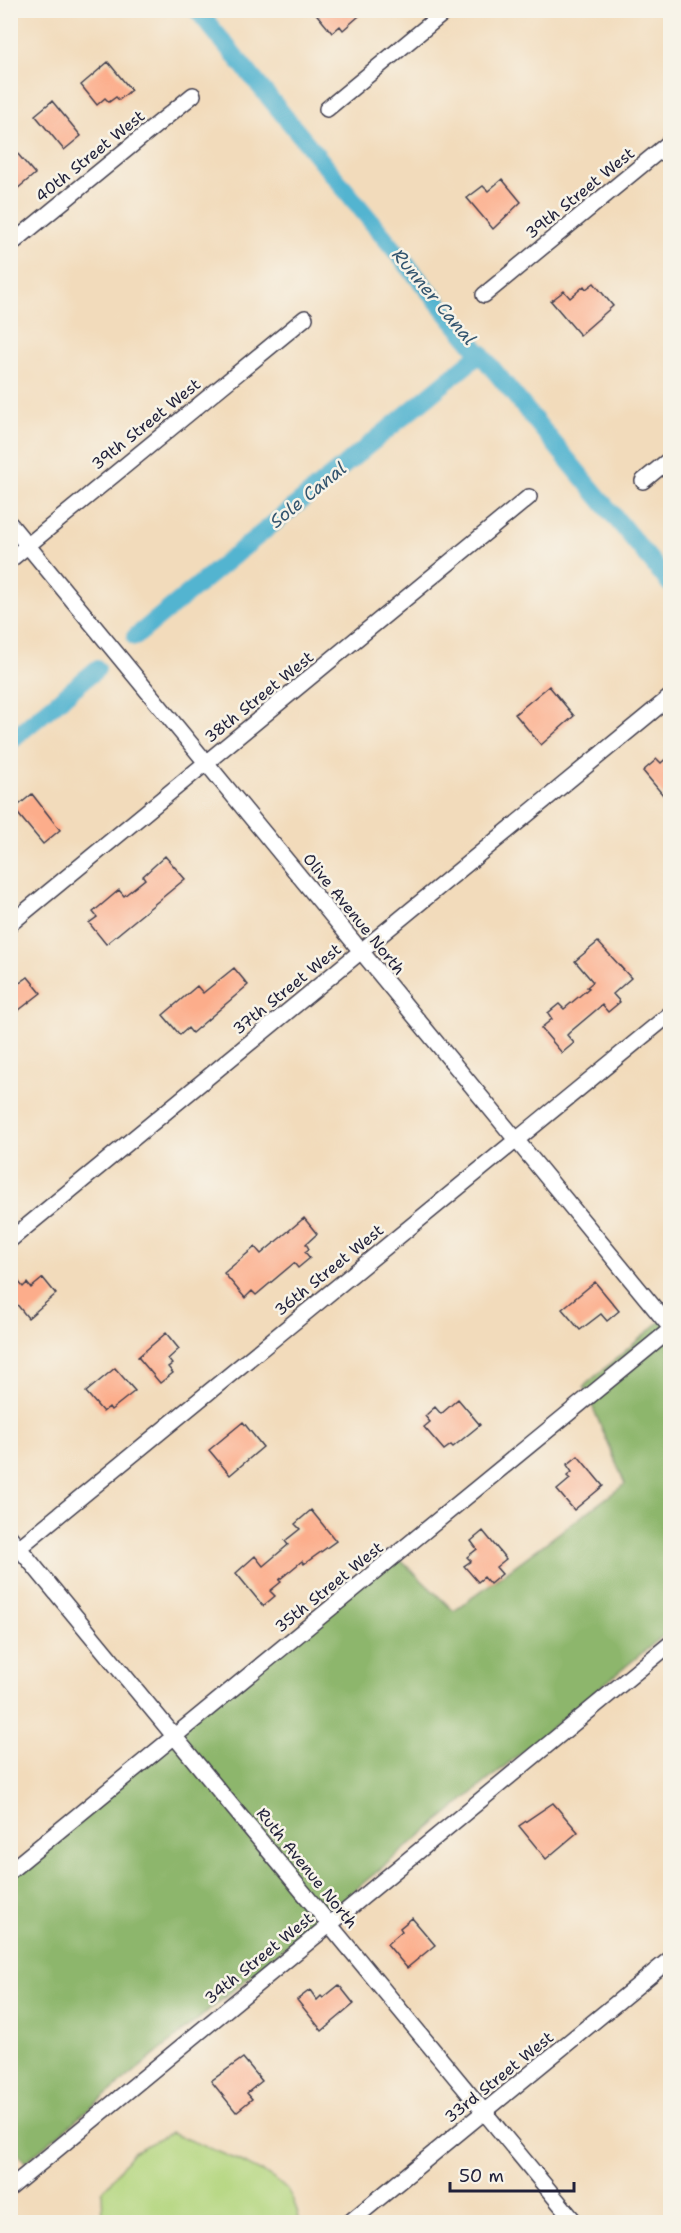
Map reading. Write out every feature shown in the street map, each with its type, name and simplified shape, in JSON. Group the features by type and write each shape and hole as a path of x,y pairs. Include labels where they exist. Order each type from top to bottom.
{"street":[{"path":"327,109 447,10"},
{"name":"40th Street West","path":"10,245 193,95"},
{"name":"39th Street West","path":"484,295 670,142"},
{"name":"39th Street West","path":"10,560 305,318"},
{"path":"643,481 670,459"},
{"name":"38th Street West","path":"10,924 529,497"},
{"name":"Olive Avenue North","path":"10,524 670,1328"},
{"name":"37th Street West","path":"10,1240 670,698"},
{"name":"36th Street West","path":"13,1547 518,1140 670,1014"},
{"name":"35th Street West","path":"10,1871 670,1328"},
{"name":"Ruth Avenue North","path":"13,1547 175,1736 575,2223"},
{"name":"34th Street West","path":"10,2188 670,1644"},
{"name":"33rd Street West","path":"350,2223 670,1959"}],"green space":[{"path":"670,1313 670,1630 25,2162 11,2143 11,1872 390,1550 454,1611 625,1484 584,1386"},
{"path":"171,2133 237,2160 271,2177 291,2196 300,2222 103,2222 102,2192 133,2152"}],"building":[{"path":"313,10 366,10 343,30 340,26 332,33"},
{"path":"108,62 131,90 119,100 116,97 109,102 105,98 97,105 81,85"},
{"path":"52,101 81,136 64,150 35,115"},
{"path":"10,145 35,174 17,189 10,181"},
{"path":"502,179 521,202 493,229 467,198 483,186 488,191"},
{"path":"594,283 613,306 580,335 551,301 564,291 570,298 584,286 586,289"},
{"path":"549,686 574,716 541,745 515,714"},
{"path":"670,755 670,789 663,795 643,771 657,759 661,763"},
{"path":"32,794 60,830 43,844 14,809"},
{"path":"165,856 185,879 106,944 89,923 97,917 93,912 119,890 124,896 145,879 143,876"},
{"path":"598,942 631,978 613,994 620,1002 608,1012 602,1005 567,1035 574,1043 562,1053 541,1028 552,1019 548,1013 559,1004 564,1009 593,982 575,961"},
{"path":"234,968 248,985 192,1033 188,1028 180,1035 163,1015 197,986 203,993"},
{"path":"28,977 41,993 10,1017 10,990"},
{"path":"304,1218 317,1234 306,1244 309,1249 305,1252 310,1258 298,1268 294,1263 256,1295 252,1291 245,1298 224,1273 255,1247 261,1254"},
{"path":"43,1278 56,1294 28,1318 10,1296 10,1287 18,1281 23,1287 27,1283 31,1288"},
{"path":"595,1282 619,1311 607,1321 601,1314 580,1330 562,1309"},
{"path":"166,1333 179,1349 168,1359 172,1364 168,1367 173,1373 160,1383 138,1357"},
{"path":"115,1368 135,1391 111,1410 109,1407 103,1412 86,1392"},
{"path":"458,1399 480,1425 453,1447 451,1445 444,1450 424,1427 430,1422 425,1416 435,1407 441,1414"},
{"path":"243,1422 263,1447 230,1475 209,1450"},
{"path":"578,1456 603,1486 574,1510 557,1490 570,1479 567,1476 572,1472 567,1465"},
{"path":"311,1510 336,1541 304,1564 302,1561 279,1580 281,1582 270,1591 275,1596 263,1606 236,1573 255,1556 263,1566 288,1545 285,1541 300,1529 295,1524"},
{"path":"483,1531 506,1559 496,1567 502,1574 490,1584 484,1577 478,1582 464,1566 471,1561 467,1557 477,1549 471,1541"},
{"path":"553,1803 578,1832 546,1859 519,1826"},
{"path":"412,1918 435,1945 407,1968 387,1944 402,1931 400,1928"},
{"path":"339,1985 354,2004 322,2031 297,2000 310,1990 317,2000 321,1996 323,1998"},
{"path":"243,2058 262,2081 247,2093 252,2099 236,2112 211,2081"}],"waterway":[{"name":"Runner Canal","path":"197,10 670,584"},
{"name":"Sole Canal","path":"135,637 481,353"},
{"name":"Sole Canal","path":"10,741 97,669"}]}
